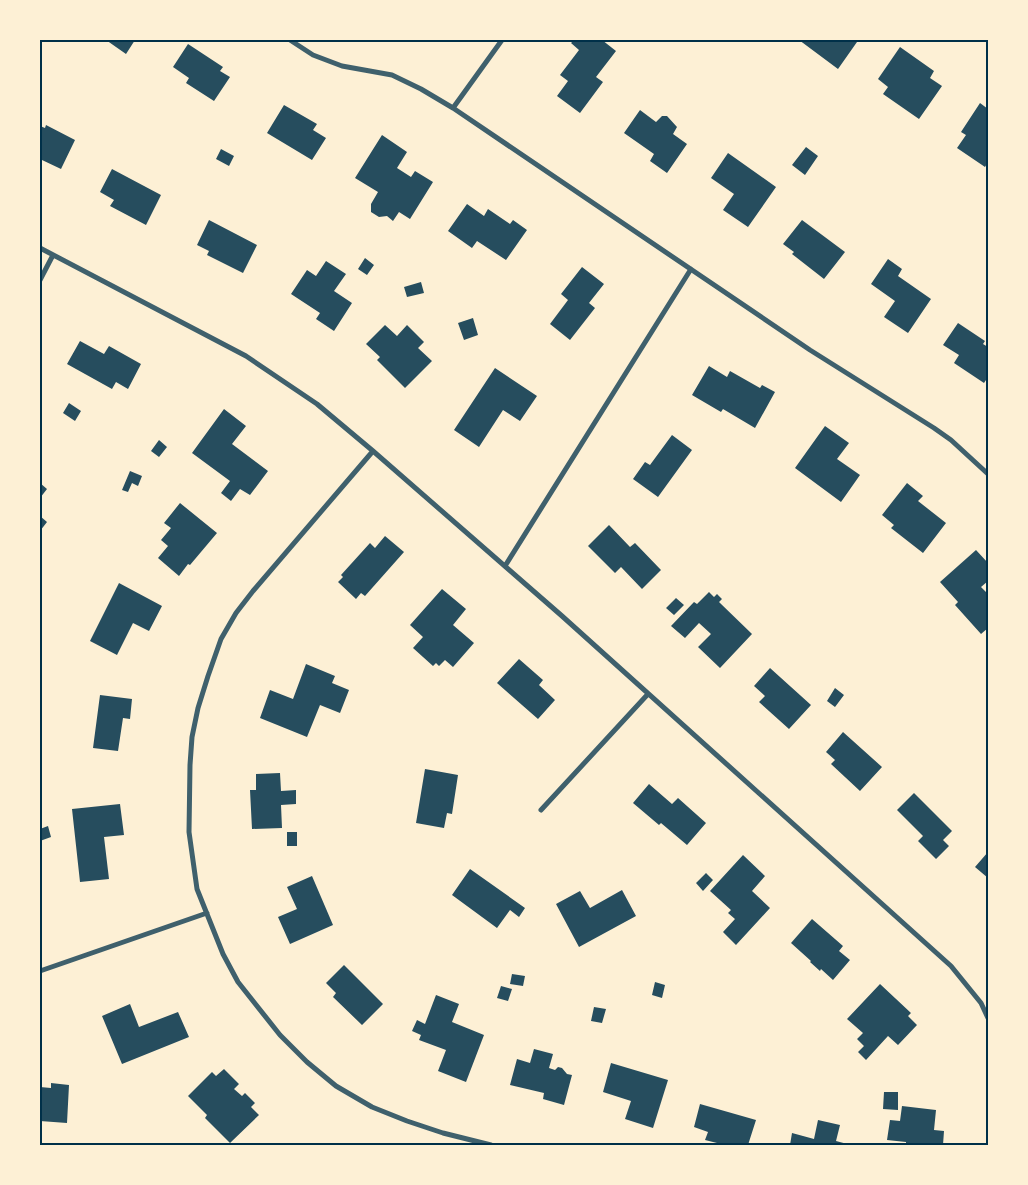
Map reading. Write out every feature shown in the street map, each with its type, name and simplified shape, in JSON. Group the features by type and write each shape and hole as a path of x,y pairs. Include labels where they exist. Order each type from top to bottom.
{"street":[{"path":"290,40 313,55 342,66 392,75 453,108 810,350 934,428 951,440 988,474"},
{"path":"453,108 502,40"},
{"path":"40,248 246,356 317,404 562,616 952,966 981,1003 988,1018"},
{"path":"40,280 54,255"},
{"path":"505,566 691,269"},
{"path":"373,451 252,591 236,613 221,639 198,708 192,737 189,832 197,889 223,954 238,982 280,1035 307,1062 336,1086 372,1107 443,1133 491,1145"},
{"path":"541,810 648,694"},
{"path":"40,971 207,913"}],"building":[{"path":"106,40 135,40 126,54"},
{"path":"574,40 602,40 616,51 596,77 603,82 580,113 557,96 568,81 560,75 579,50 571,43"},
{"path":"799,40 854,40 857,42 838,69"},
{"path":"188,44 223,67 220,71 230,77 214,101 186,83 189,78 173,67"},
{"path":"900,47 934,71 930,78 942,86 919,119 883,94 888,87 878,79"},
{"path":"980,103 988,109 988,162 985,167 957,148 966,135 961,132"},
{"path":"284,105 317,124 313,130 326,138 312,160 267,133"},
{"path":"640,110 656,122 662,116 667,116 677,127 673,134 687,144 667,173 650,161 654,154 624,133"},
{"path":"46,125 75,140 61,169 42,160 40,164 40,126 45,128"},
{"path":"382,135 407,152 397,168 411,177 415,171 433,182 410,219 399,212 393,221 387,216 379,217 371,212 371,204 378,192 355,178"},
{"path":"806,147 818,156 805,175 792,165"},
{"path":"221,149 234,156 229,166 216,159"},
{"path":"728,153 776,187 748,227 723,210 734,194 711,178"},
{"path":"112,169 161,195 146,225 110,206 114,200 100,192"},
{"path":"467,204 484,216 488,209 510,224 513,220 527,230 506,260 477,241 472,248 448,231"},
{"path":"209,220 257,245 243,273 207,255 209,251 197,245"},
{"path":"802,220 845,252 824,279 792,254 794,252 783,244"},
{"path":"365,258 374,265 367,275 358,269"},
{"path":"888,259 902,269 898,276 931,299 908,333 884,317 895,301 871,284"},
{"path":"326,261 346,274 334,291 352,303 334,331 316,319 320,313 291,294 307,270 316,276"},
{"path":"582,267 604,284 589,303 595,308 570,340 550,324 568,300 561,294"},
{"path":"421,282 424,293 407,297 404,287"},
{"path":"473,318 478,335 464,340 458,323"},
{"path":"958,323 985,341 983,344 988,347 988,377 984,383 954,363 959,355 943,345"},
{"path":"385,325 397,336 407,325 424,342 418,348 432,361 405,388 377,360 380,357 366,344"},
{"path":"80,341 104,354 109,346 141,364 128,389 116,382 112,389 67,364"},
{"path":"709,366 727,377 730,371 760,388 762,385 775,392 755,428 723,409 721,412 692,395"},
{"path":"495,368 537,396 520,421 503,410 479,447 454,430"},
{"path":"69,403 81,411 75,421 63,413"},
{"path":"224,409 246,426 232,444 268,471 250,495 240,489 231,501 221,493 230,481 192,453"},
{"path":"825,426 849,443 837,459 860,475 841,502 795,468"},
{"path":"672,435 692,450 658,497 633,479 645,462 650,465"},
{"path":"159,440 167,447 159,457 151,451"},
{"path":"130,471 142,476 138,486 132,483 128,492 122,490"},
{"path":"40,483 47,489 40,498"},
{"path":"907,483 923,496 918,501 946,523 923,553 891,528 894,525 882,515"},
{"path":"180,503 217,533 179,576 158,558 168,546 161,540 171,528 164,523"},
{"path":"40,516 47,522 40,531"},
{"path":"609,525 630,547 635,543 661,570 642,589 621,567 615,573 588,546"},
{"path":"385,536 404,552 365,596 361,593 356,599 338,582 343,577 341,575 370,543 375,548"},
{"path":"976,550 988,563 988,581 981,587 988,594 988,628 981,634 955,605 958,602 940,582"},
{"path":"119,583 162,606 149,631 133,623 117,655 90,641"},
{"path":"442,589 466,609 453,625 474,643 453,667 445,660 439,666 436,663 433,666 413,648 423,637 410,625"},
{"path":"709,592 714,597 717,594 722,599 719,602 752,634 720,668 698,647 711,634 699,623 685,638 671,626 694,602 697,604"},
{"path":"676,598 684,605 674,615 666,608"},
{"path":"519,659 543,680 539,685 555,700 538,719 497,683"},
{"path":"306,664 335,676 332,683 349,690 340,713 320,705 307,737 260,718 270,690 293,699"},
{"path":"770,668 811,705 789,729 759,702 765,696 754,686"},
{"path":"835,688 844,695 835,707 827,701"},
{"path":"100,695 132,699 130,719 123,718 118,751 93,748"},
{"path":"843,732 882,767 860,791 831,764 835,760 826,752"},
{"path":"425,769 458,775 452,814 447,813 444,828 416,823"},
{"path":"280,773 281,791 296,790 296,804 281,805 282,828 252,829 250,790 256,790 256,774"},
{"path":"649,784 672,804 678,798 706,823 687,845 633,803"},
{"path":"914,793 952,831 943,840 949,846 936,859 918,841 923,836 897,810"},
{"path":"120,804 124,835 104,837 109,879 80,882 72,809"},
{"path":"48,826 51,837 40,841 40,829"},
{"path":"287,832 297,832 297,846 287,846"},
{"path":"988,852 988,878 975,867"},
{"path":"743,855 765,876 752,891 770,908 736,945 723,932 735,919 728,913 731,910 710,891"},
{"path":"470,869 525,908 519,917 510,910 497,928 452,895"},
{"path":"706,873 713,880 703,891 696,883"},
{"path":"312,876 333,925 290,944 278,917 297,909 287,887"},
{"path":"622,890 636,916 579,947 556,904 580,891 590,908"},
{"path":"812,919 843,946 839,951 850,960 833,980 821,969 820,971 791,943"},
{"path":"344,965 383,1004 362,1025 333,997 336,993 326,983"},
{"path":"512,974 525,976 523,986 510,984"},
{"path":"655,982 665,985 662,998 652,995"},
{"path":"880,984 911,1013 908,1016 917,1025 898,1045 888,1036 866,1060 858,1052 864,1046 857,1039 863,1033 847,1019"},
{"path":"501,986 512,989 508,1001 497,998"},
{"path":"436,995 459,1004 452,1022 484,1035 466,1082 438,1071 446,1050 419,1040 421,1035 412,1031 417,1020 425,1024"},
{"path":"130,1004 139,1027 178,1012 189,1037 122,1064 102,1016"},
{"path":"594,1007 606,1009 602,1023 591,1021"},
{"path":"534,1049 553,1054 549,1068 555,1070 558,1067 562,1068 567,1074 572,1075 564,1105 543,1099 544,1093 510,1085 517,1059 530,1063"},
{"path":"611,1063 668,1080 653,1128 625,1119 631,1101 603,1092"},
{"path":"224,1069 239,1084 234,1089 242,1096 245,1093 255,1103 251,1107 259,1115 230,1143 205,1118 207,1115 188,1096 212,1072 216,1076"},
{"path":"51,1083 69,1085 67,1123 40,1121 40,1087 51,1088"},
{"path":"884,1092 898,1092 898,1110 883,1109"},
{"path":"700,1104 756,1120 748,1145 725,1145 705,1140 708,1132 694,1127"},
{"path":"902,1106 936,1110 934,1130 944,1131 943,1145 906,1145 906,1142 887,1140 890,1120 900,1121"},
{"path":"818,1120 840,1125 836,1141 851,1145 790,1145 792,1133 814,1139"}]}
